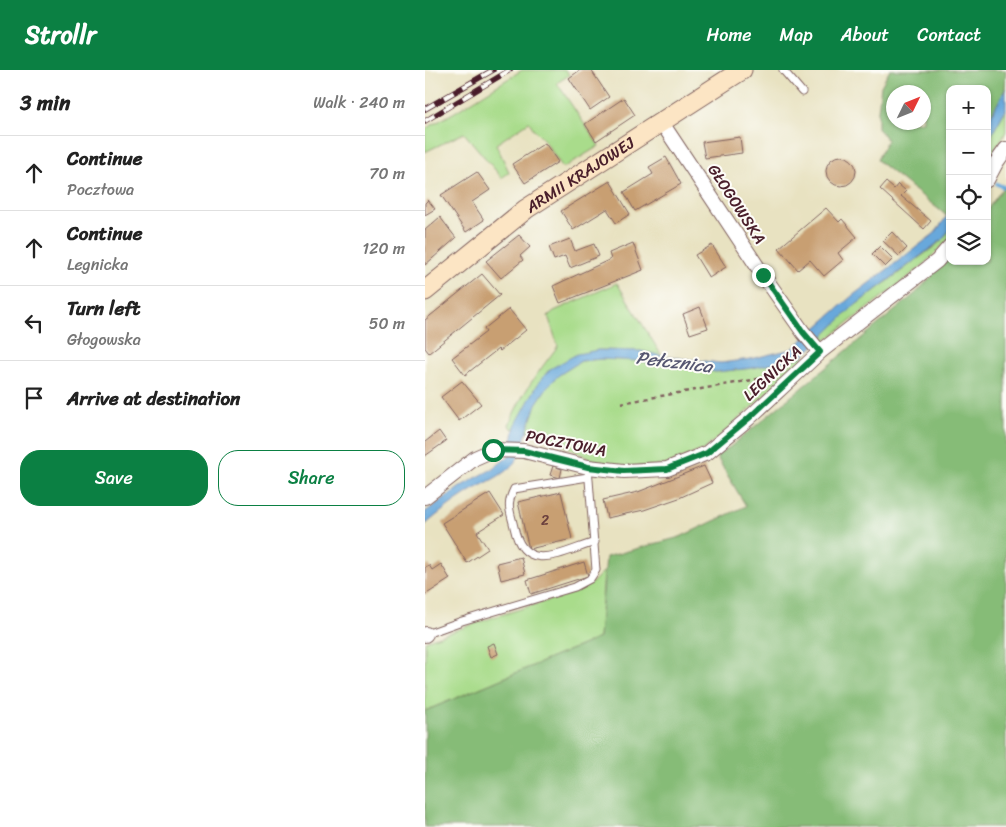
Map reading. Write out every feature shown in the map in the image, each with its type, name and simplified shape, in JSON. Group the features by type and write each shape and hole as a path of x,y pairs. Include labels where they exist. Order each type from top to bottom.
{"main road":[{"name":"ARMII KRAJOWEJ","path":"425,291 525,209 743,70"}],"street":[{"name":"GŁOGOWSKA","path":"662,123 763,275 803,332 820,352"},
{"path":"990,175 1006,149"},
{"name":"LEGNICKA","path":"624,471 667,469 707,453 749,418 820,352 937,261 946,251"},
{"name":"POCZTOWA","path":"425,497 475,458 493,450 524,451 588,472 624,471"}],"lane":[{"path":"783,70 802,92"},
{"path":"425,635 462,621 575,587 590,579 596,570 595,542 588,472 514,490 509,501 517,539 525,551 536,557 554,556 595,542"}],"path":[{"path":"621,403 799,372"}],"green space":[{"path":"522,70 566,70 569,75 557,83 599,146 563,168 545,141 529,122 496,144 509,172 502,178 464,133 425,152 425,129"},
{"path":"890,70 1006,70 1005,90 991,116 991,85 946,85 946,215 877,160 887,140 878,128 881,86"},
{"path":"1006,109 1006,132 991,155 991,136"},
{"path":"1006,186 1006,827 425,827 425,711 599,638 606,557 680,537 746,506 716,456 730,447 916,293 946,260 946,265 991,265 991,204"},
{"path":"946,235 946,242 921,267 822,343 819,339 853,307 943,239"},
{"path":"617,283 662,356 641,351 598,350 550,369 539,382 514,429 511,428 509,425 513,414 524,393 558,346 548,316 554,311"},
{"path":"804,355 802,362 705,449 665,465 625,467 590,459 554,440 527,430 536,404 548,386 559,375 581,361 601,359 640,361 716,372 753,368"},
{"path":"604,571 599,638 425,711 425,641 494,617 573,593 593,582"}],"water":[{"path":"1006,88 1006,109 991,136 991,116"},
{"name":"Pełcznica","path":"946,217 946,235 943,239 853,307 804,355 797,358 753,368 716,372 640,361 601,359 581,361 559,375 548,386 536,404 519,456 509,469 457,500 425,525 425,512 463,485 494,468 509,456 515,426 539,382 550,369 577,354 598,350 641,351 662,356 721,363 750,359 792,349 852,296 935,233"}],"building":[{"path":"580,70 591,70 609,97 590,110 569,78"},
{"path":"624,98 635,115 596,141 585,124"},
{"path":"740,137 742,153 705,158 702,142"},
{"path":"545,143 558,162 525,183 512,164"},
{"path":"841,156 852,160 856,171 852,182 841,186 830,182 826,171 830,160"},
{"path":"666,157 681,184 635,211 624,192 653,174 649,167"},
{"path":"477,172 490,190 472,202 484,220 466,232 441,195"},
{"path":"610,181 630,214 616,223 607,209 573,230 561,211"},
{"path":"886,182 894,189 898,184 906,191 901,196 931,221 924,229 880,189"},
{"path":"428,200 435,209 425,215 425,203"},
{"path":"826,208 839,222 842,219 857,237 838,253 843,260 824,276 810,260 798,270 779,248"},
{"path":"440,217 456,238 425,265 425,230"},
{"path":"892,232 907,248 899,256 883,241"},
{"path":"519,235 530,247 520,256 523,260 501,278 486,261"},
{"path":"570,239 575,251 594,244 599,256 570,268 565,256 554,260 549,247"},
{"path":"633,243 643,270 560,303 553,286 611,259 609,253"},
{"path":"712,245 726,267 709,278 695,255"},
{"path":"880,246 893,259 885,267 872,254"},
{"path":"482,274 500,295 429,353 425,348 425,320"},
{"path":"700,307 708,328 690,334 683,314"},
{"path":"509,309 526,330 465,375 452,358 486,332 484,329"},
{"path":"462,381 481,404 459,421 441,397"},
{"path":"439,431 446,441 425,456 425,442"},
{"path":"553,466 562,469 560,478 550,475"},
{"path":"704,466 712,483 679,498 644,510 607,518 603,500 638,492"},
{"path":"561,492 572,539 529,549 518,502"},
{"path":"490,493 504,515 477,532 488,549 467,563 442,523"},
{"path":"521,557 525,574 501,580 497,563"},
{"path":"584,562 588,576 531,594 527,580"},
{"path":"441,564 450,579 425,595 425,567 429,565 432,570"},
{"path":"494,643 498,654 491,657 487,646"}],"waterway":[{"path":"997,184 1006,188"}],"railway":[{"path":"425,109 493,70"},
{"path":"425,121 510,70"}],"route":[{"path":"493,450 524,451 588,467 624,471 667,469 707,453 749,418 820,352 803,332 763,275"}]}
